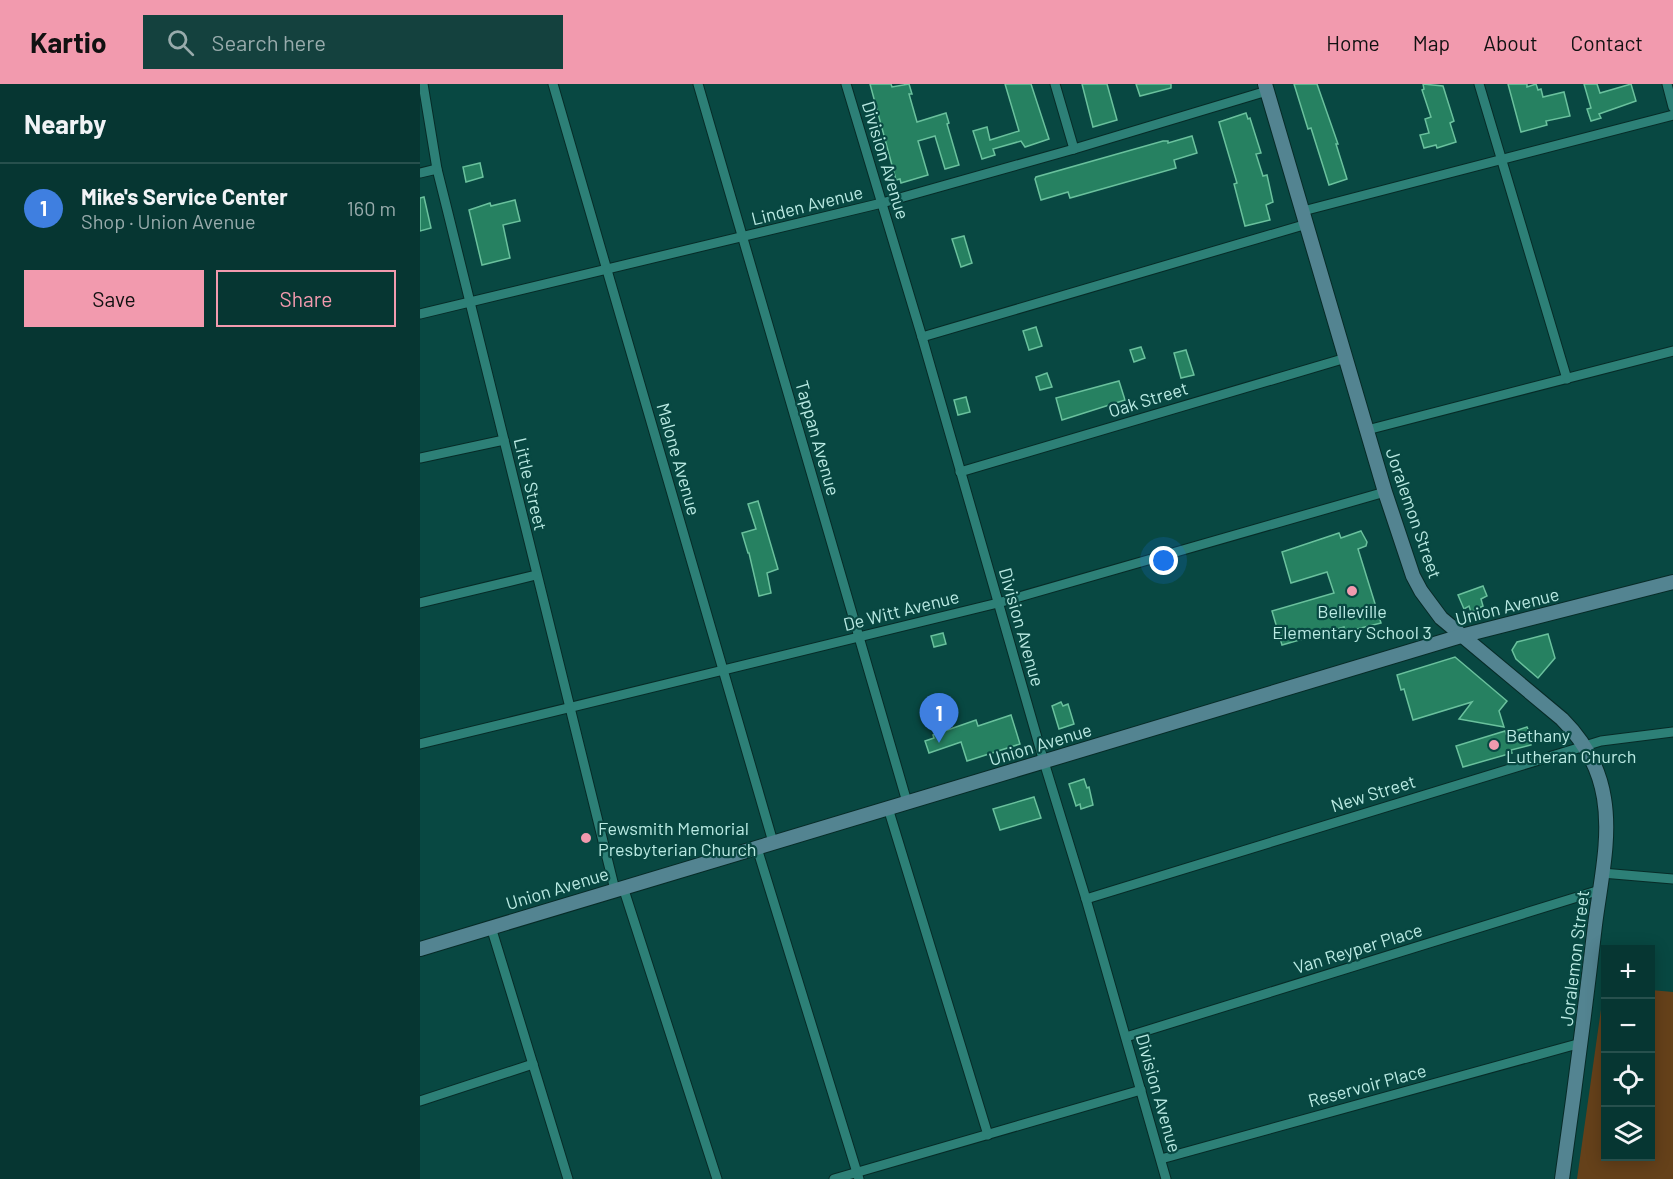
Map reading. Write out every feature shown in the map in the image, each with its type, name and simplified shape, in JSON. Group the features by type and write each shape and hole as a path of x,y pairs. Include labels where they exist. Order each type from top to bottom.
{"street":[{"name":"Little Street","path":"423,84 437,169 570,708 619,888 717,1179"},
{"name":"Malone Avenue","path":"553,84 773,842"},
{"name":"Tappan Avenue","path":"698,84 907,802"},
{"name":"Division Avenue","path":"846,84 922,337 1166,1179"},
{"path":"1056,84 1074,149"},
{"path":"1479,84 1567,379"},
{"path":"1667,84 1673,107"},
{"name":"Linden Avenue","path":"420,315 882,203 1074,149 1266,88"},
{"name":"Joralemon Street","path":"1266,88 1385,492 1417,584 1441,618 1562,718 1584,746 1596,770 1604,799 1606,828 1602,873 1562,1179"},
{"path":"922,337 1502,159 1673,115"},
{"path":"420,173 437,169"},
{"path":"1367,430 1673,351"},
{"name":"Oak Street","path":"960,472 1346,358"},
{"path":"420,458 504,440"},
{"name":"De Witt Avenue","path":"420,744 998,603 1385,492"},
{"path":"420,603 536,575"},
{"name":"Union Avenue","path":"420,949 1461,636 1673,582"},
{"name":"New Street","path":"1086,899 1584,746 1617,737 1673,732"},
{"path":"888,808 988,1135"},
{"path":"757,848 858,1175"},
{"path":"1602,873 1673,879"},
{"name":"Van Reyper Place","path":"1126,1037 1600,890"},
{"path":"491,927 568,1179"},
{"name":"Reservoir Place","path":"1161,1159 1581,1043"},
{"path":"420,1101 533,1064"},
{"path":"834,1179 858,1175 1141,1090"}],"shaded area":[{"path":"1655,990 1673,992 1673,1179 1577,1179 1601,1009 1601,1161 1655,1161"}],"building":[{"path":"870,84 891,84 892,87 909,84 912,94 909,94 917,122 946,113 959,165 945,169 935,136 918,141 928,175 901,183 900,179 896,180"},
{"path":"1005,84 1031,84 1049,139 1025,147 1021,141 993,149 995,155 982,159 973,131 987,127 990,140 1019,131"},
{"path":"1082,84 1107,84 1117,120 1093,127"},
{"path":"1136,84 1171,84 1171,88 1140,96"},
{"path":"1294,84 1317,84 1338,144 1336,144 1347,179 1329,185"},
{"path":"1423,84 1443,86 1454,121 1450,123 1456,142 1437,148 1436,145 1424,148 1420,135 1429,133 1425,119 1431,117 1422,90 1424,89"},
{"path":"1508,84 1527,84 1527,87 1536,84 1538,90 1541,89 1543,97 1564,92 1570,116 1546,121 1547,125 1521,132"},
{"path":"1584,84 1597,84 1600,93 1631,84 1636,101 1599,114 1601,118 1591,121 1587,109 1591,108"},
{"path":"1246,113 1248,119 1250,118 1261,153 1256,154 1263,176 1267,175 1273,202 1266,205 1270,220 1245,226 1234,184 1237,183 1219,122"},
{"path":"1192,136 1197,153 1174,160 1176,168 1070,198 1068,192 1041,200 1036,177 1163,141 1168,141 1168,143"},
{"path":"480,163 483,177 466,182 463,167"},
{"path":"424,197 431,228 420,231 420,198"},
{"path":"515,200 520,221 503,225 510,258 482,265 469,210 490,203 491,206"},
{"path":"964,236 972,263 961,267 952,239"},
{"path":"1036,327 1042,346 1029,350 1023,331"},
{"path":"1141,347 1145,358 1134,362 1130,350"},
{"path":"1186,350 1194,375 1181,378 1174,353"},
{"path":"1047,373 1052,387 1040,390 1036,377"},
{"path":"1119,381 1125,400 1062,420 1056,398"},
{"path":"966,397 970,412 958,415 954,400"},
{"path":"758,501 778,569 767,573 771,593 759,596 742,533 756,529 748,504"},
{"name":"Belleville Elementary School 3","path":"1361,531 1367,542 1366,546 1358,549 1381,623 1345,632 1344,627 1282,645 1272,611 1334,593 1327,572 1291,583 1282,552 1339,533 1341,538"},
{"path":"1483,586 1487,596 1481,599 1483,606 1471,612 1469,606 1464,609 1458,595"},
{"path":"943,633 946,644 934,647 931,636"},
{"path":"1548,634 1555,658 1538,678 1516,659 1512,650 1517,642"},
{"path":"1455,657 1507,701 1499,711 1504,727 1459,719 1472,702 1413,720 1404,689 1401,690 1397,675"},
{"path":"1061,702 1063,706 1068,704 1074,724 1059,729 1052,706"},
{"path":"1011,715 1020,744 967,761 961,742 929,753 925,741 934,738 933,735 976,720 978,726"},
{"name":"Bethany Lutheran Church","path":"1527,727 1533,740 1531,745 1463,767 1456,746 1505,731 1506,734"},
{"path":"1084,779 1087,788 1089,787 1093,805 1081,809 1080,804 1076,806 1069,784"},
{"path":"1034,797 1041,818 1000,830 993,809"}],"place":[{"name":"Belleville Elementary School 3","path":"1352,591"},
{"name":"Mike's Service Center","path":"939,743"},
{"name":"Bethany Lutheran Church","path":"1494,745"},
{"name":"Fewsmith Memorial Presbyterian Church","path":"586,838"}]}
